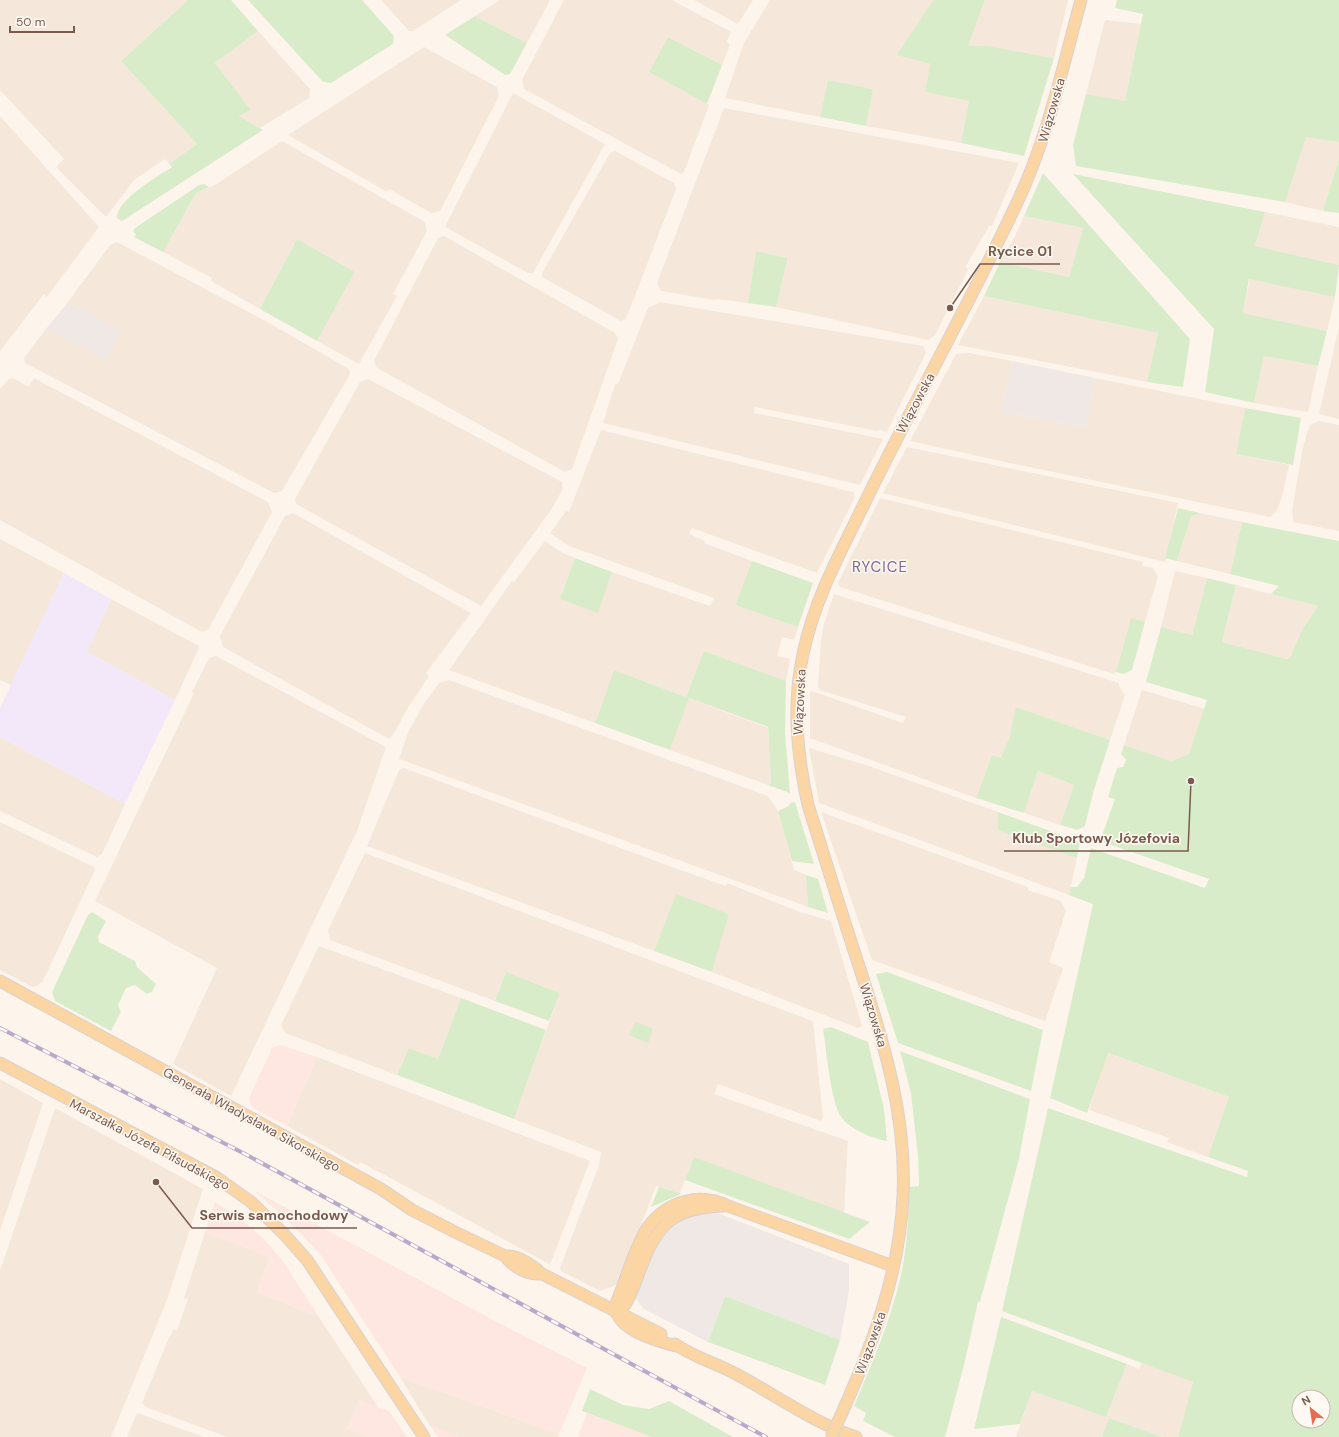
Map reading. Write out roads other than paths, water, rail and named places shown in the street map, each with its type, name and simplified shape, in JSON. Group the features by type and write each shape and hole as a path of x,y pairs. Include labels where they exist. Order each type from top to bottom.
{"main road":[{"name":"Wiązowska","path":"834,1434 873,1340 893,1266 901,1220 904,1174 897,1101 883,1042 808,805 802,775 796,723 800,673 810,625 825,584 896,438 946,346 1012,212 1035,161 1053,105 1081,0"},
{"name":"Generała Władysława Sikorskiego","path":"0,981 381,1189 433,1221 505,1256 512,1256 519,1259 534,1267 542,1274 616,1313 626,1316 661,1334 680,1348 736,1374 834,1434"},
{"name":"Marszałka Józefa Piłsudskiego","path":"0,1064 216,1177 251,1202 284,1234 307,1260 424,1437"},
{"path":"616,1313 617,1302 642,1239 648,1228 656,1219 677,1205 688,1200 715,1200 893,1266"},
{"path":"834,1434 846,1437"},
{"path":"834,1434 856,1437"}],"railway":[{"path":"0,1028 245,1154 766,1437"}],"place":[{"name":"Rycice 01","path":"950,308"},
{"name":"Klub Sportowy Józefovia","path":"1191,781"},
{"name":"Serwis samochodowy","path":"156,1182"}],"district":[{"name":"RYCICE","path":"880,567"}]}
